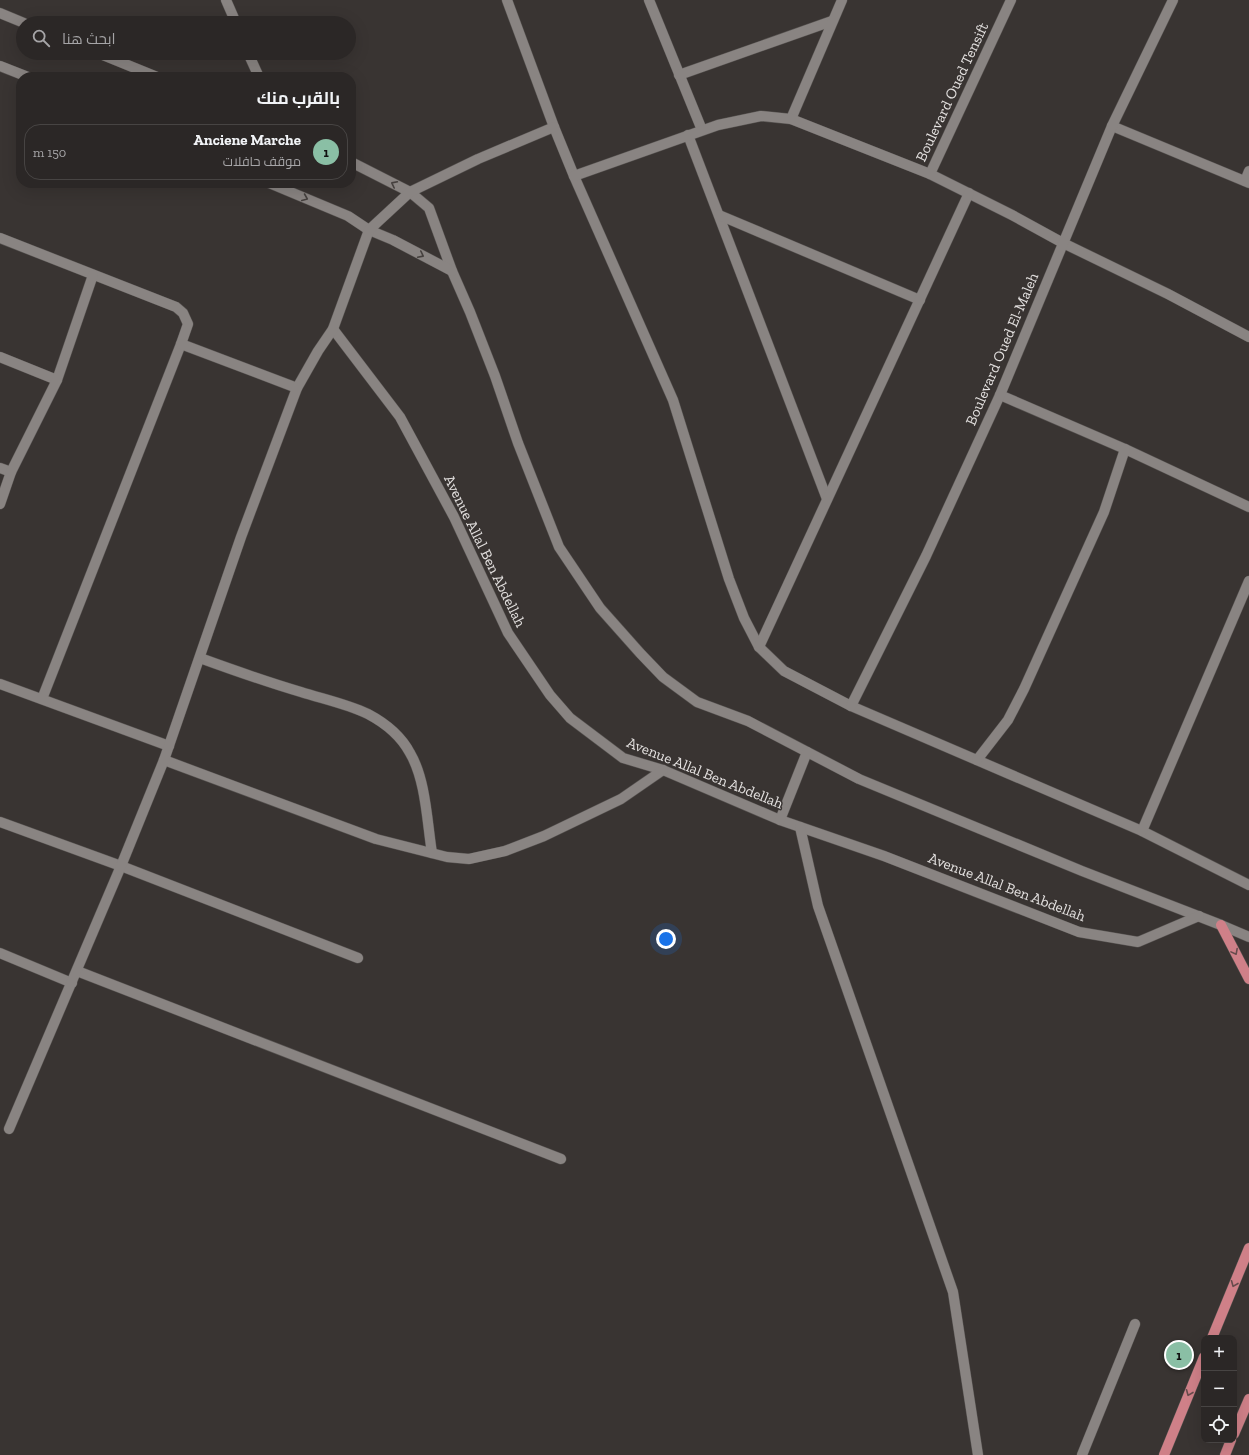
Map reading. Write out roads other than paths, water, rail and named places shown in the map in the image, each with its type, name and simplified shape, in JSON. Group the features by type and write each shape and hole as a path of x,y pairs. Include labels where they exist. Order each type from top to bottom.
{"main road":[{"path":"1221,925 1249,979"},
{"path":"1213,1335 1249,1248"},
{"path":"1164,1455 1201,1364"},
{"path":"1237,1427 1249,1399"},
{"path":"1225,1455 1230,1443"}],"street":[{"path":"226,0 233,16"},
{"path":"507,0 554,127 574,176 673,400 729,579 744,618 759,647 784,671 852,706 1142,831 1249,885"},
{"path":"649,0 702,130"},
{"path":"792,119 842,0"},
{"name":"Boulevard Oued Tensift","path":"930,174 1011,0"},
{"name":"Boulevard Oued El-Maleh","path":"852,706 926,556 1000,395 1112,126 1173,0"},
{"path":"0,14 16,20"},
{"path":"679,75 832,21"},
{"path":"115,60 145,72"},
{"path":"251,60 257,72"},
{"path":"0,66 16,72"},
{"path":"574,176 718,125 761,116 792,119 930,174 1063,243 1168,294 1249,337"},
{"path":"1112,126 1247,182 1249,171"},
{"path":"9,1129 77,971 164,760 241,537 297,388 318,351 333,329 369,230 410,192 478,159 554,127"},
{"path":"688,135 827,499"},
{"path":"356,165 410,192 429,208 452,271 495,376 518,443 559,547 600,608 663,677 697,702 748,721 859,779 1082,871 1249,937"},
{"path":"281,188 348,216 369,230 393,240 452,271"},
{"path":"759,647 969,193"},
{"path":"719,215 920,300"},
{"path":"0,238 176,307 183,312 188,324 42,699"},
{"path":"0,504 11,472 57,380 93,275"},
{"name":"Avenue Allal Ben Abdellah","path":"333,329 400,417 454,517 508,633 550,694 570,718 623,758 663,770 780,820 884,856 1078,932 1138,942 1199,916"},
{"path":"181,344 297,388"},
{"path":"0,357 57,380"},
{"path":"1000,395 1125,448 1249,507"},
{"path":"977,760 1008,720 1024,689 1104,512 1125,448"},
{"path":"0,468 11,472"},
{"path":"1142,831 1249,581"},
{"path":"200,658 263,680 349,707 368,714 386,726 401,739 410,753 421,778 432,854"},
{"path":"0,684 169,746"},
{"path":"780,820 807,752"},
{"path":"164,760 351,831 432,854 469,859 505,851 544,836 621,798 663,770"},
{"path":"0,822 121,866 358,958"},
{"path":"800,827 818,906 953,1292 978,1455"},
{"path":"0,953 72,982"},
{"path":"77,971 561,1159"},
{"path":"1082,1455 1135,1324"}],"place":[{"name":"Anciene Marche","path":"1179,1355"}]}
